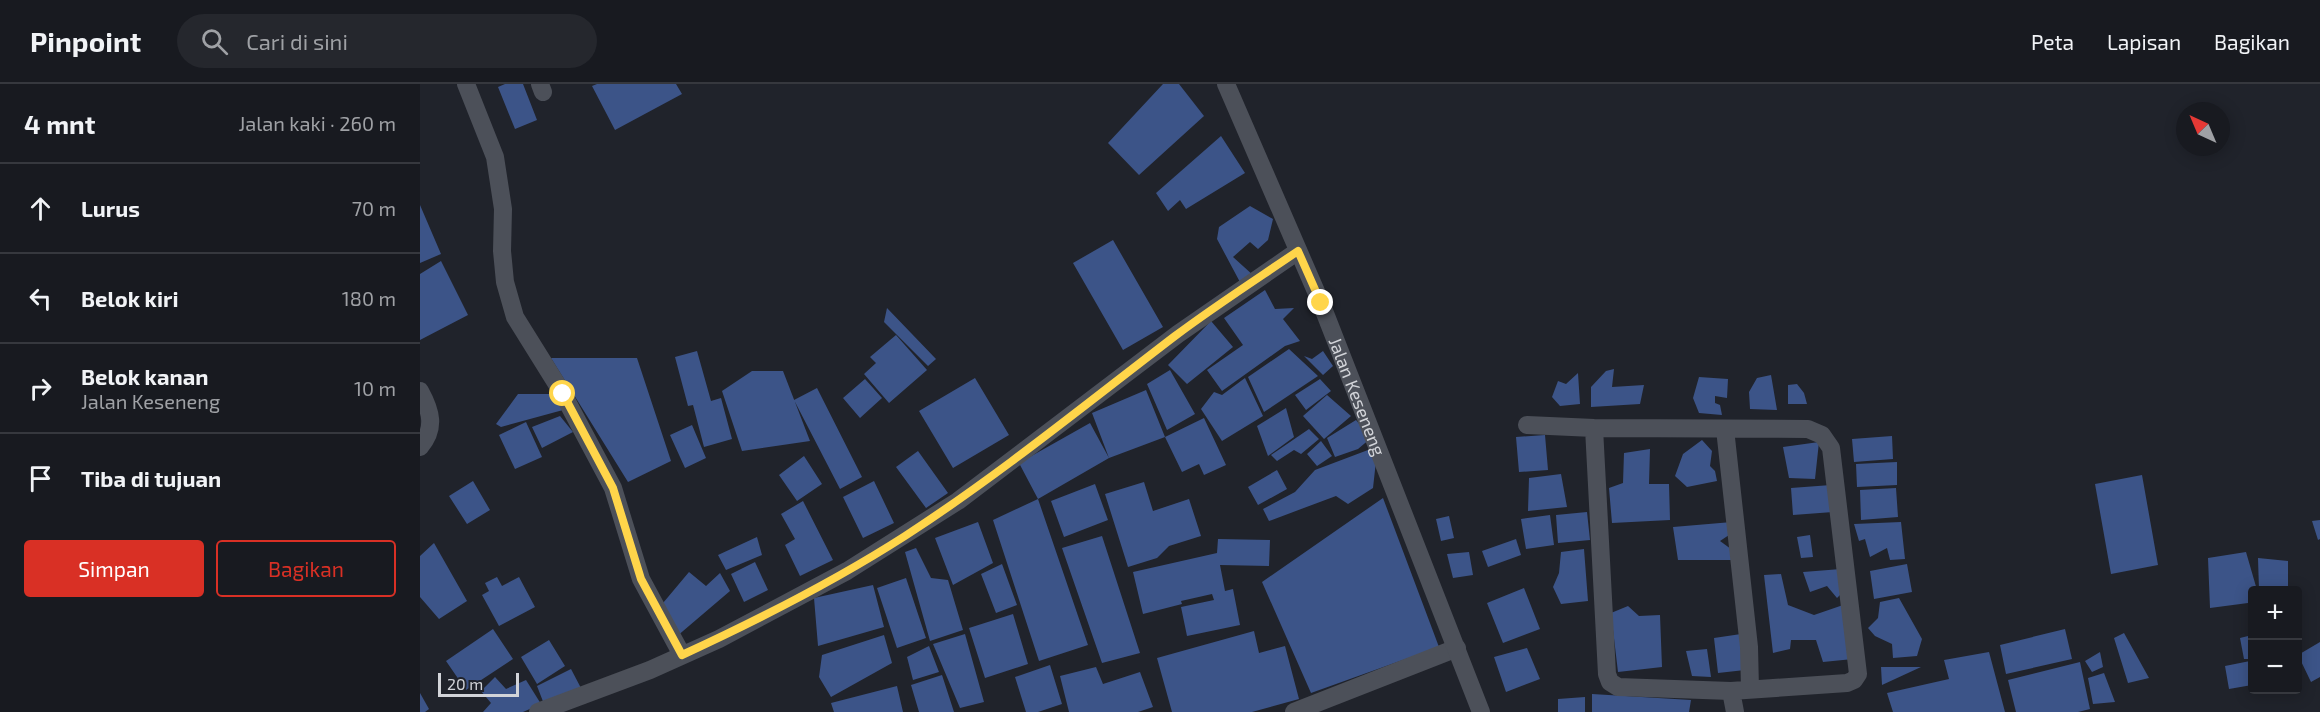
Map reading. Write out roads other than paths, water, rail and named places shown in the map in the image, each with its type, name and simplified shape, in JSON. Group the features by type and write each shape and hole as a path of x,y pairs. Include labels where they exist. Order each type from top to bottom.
{"street":[{"path":"466,84 495,157 503,209 502,251 505,282 515,317 563,394 613,488 641,579 682,655"},
{"name":"Jalan Keseneng","path":"1226,84 1321,303 1481,712"},
{"path":"537,712 626,681 719,639 848,571 905,536 996,473 1178,334 1298,251"},
{"path":"420,391 431,417 430,433 420,447"},
{"path":"1527,425 1594,428 1808,429 1822,435 1830,444 1858,674 1854,680 1849,683 1731,691 1618,687 1609,679 1594,428"},
{"path":"1725,429 1749,647 1750,689"},
{"path":"1294,712 1457,648"},
{"path":"1731,691 1735,712"}]}
